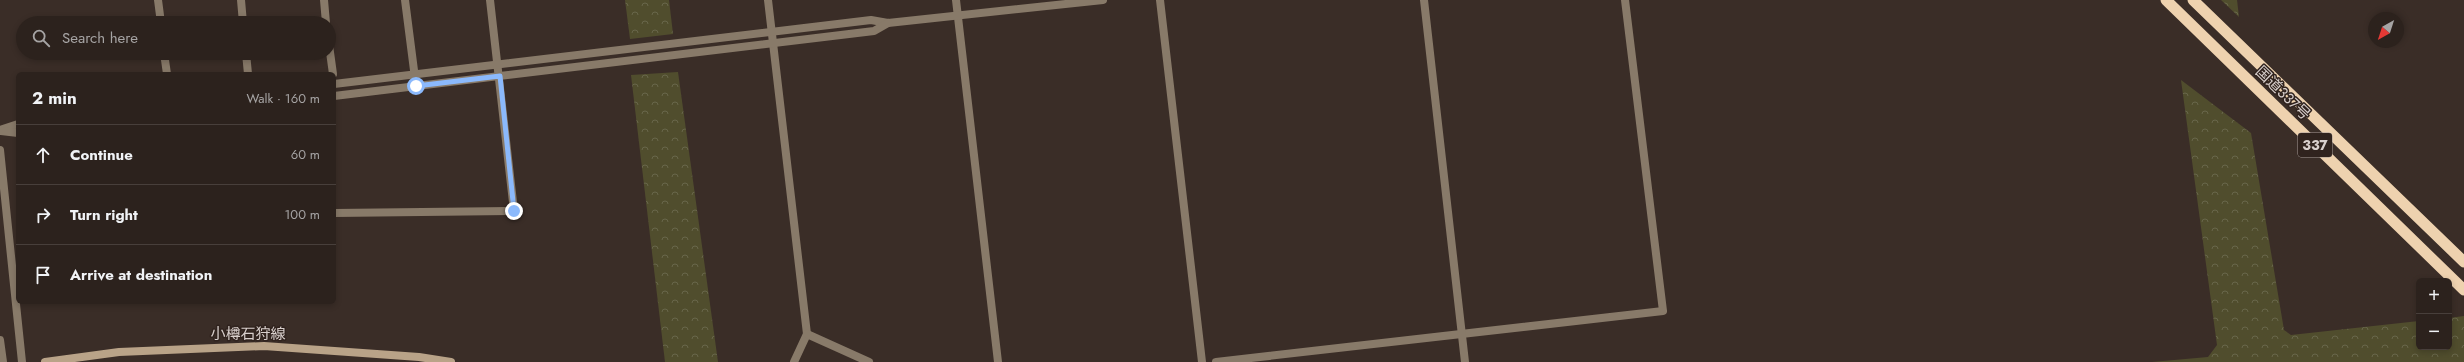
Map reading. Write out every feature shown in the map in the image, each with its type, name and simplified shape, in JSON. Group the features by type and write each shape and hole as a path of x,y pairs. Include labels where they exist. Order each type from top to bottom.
{"highway":[{"name":"国道337号","path":"2166,0 2464,290"},
{"name":"国道337号","path":"2193,0 2464,262"}],"main road":[{"name":"小樽石狩線","path":"45,362 119,352 264,346 419,357 451,362"}],"street":[{"path":"158,0 160,16"},
{"path":"241,0 242,16"},
{"path":"324,0 325,16"},
{"path":"406,0 416,86"},
{"path":"336,213 514,211 500,76 490,0"},
{"path":"768,0 807,334 794,362"},
{"path":"956,0 998,362"},
{"path":"336,85 871,20 888,23 1103,0"},
{"path":"1160,0 1202,362"},
{"path":"1424,0 1465,362"},
{"path":"1216,362 1663,311 1625,0"},
{"path":"336,96 874,31 888,23"},
{"path":"165,60 167,72"},
{"path":"247,60 248,72"},
{"path":"331,60 332,72"},
{"path":"0,131 16,125"},
{"path":"0,131 16,132"},
{"path":"0,150 22,362"},
{"path":"807,334 869,362"},
{"path":"0,340 2,362"}],"green space":[{"path":"625,0 669,0 673,34 630,39"},
{"path":"2221,0 2237,0 2239,17"},
{"path":"678,72 718,362 665,362 631,75"},
{"path":"2181,80 2251,133 2284,330 2291,335 2416,321 2416,350 2452,350 2452,318 2464,316 2464,362 2152,362 2208,357 2217,345"}],"route":[{"path":"416,86 500,76 514,211"}]}
